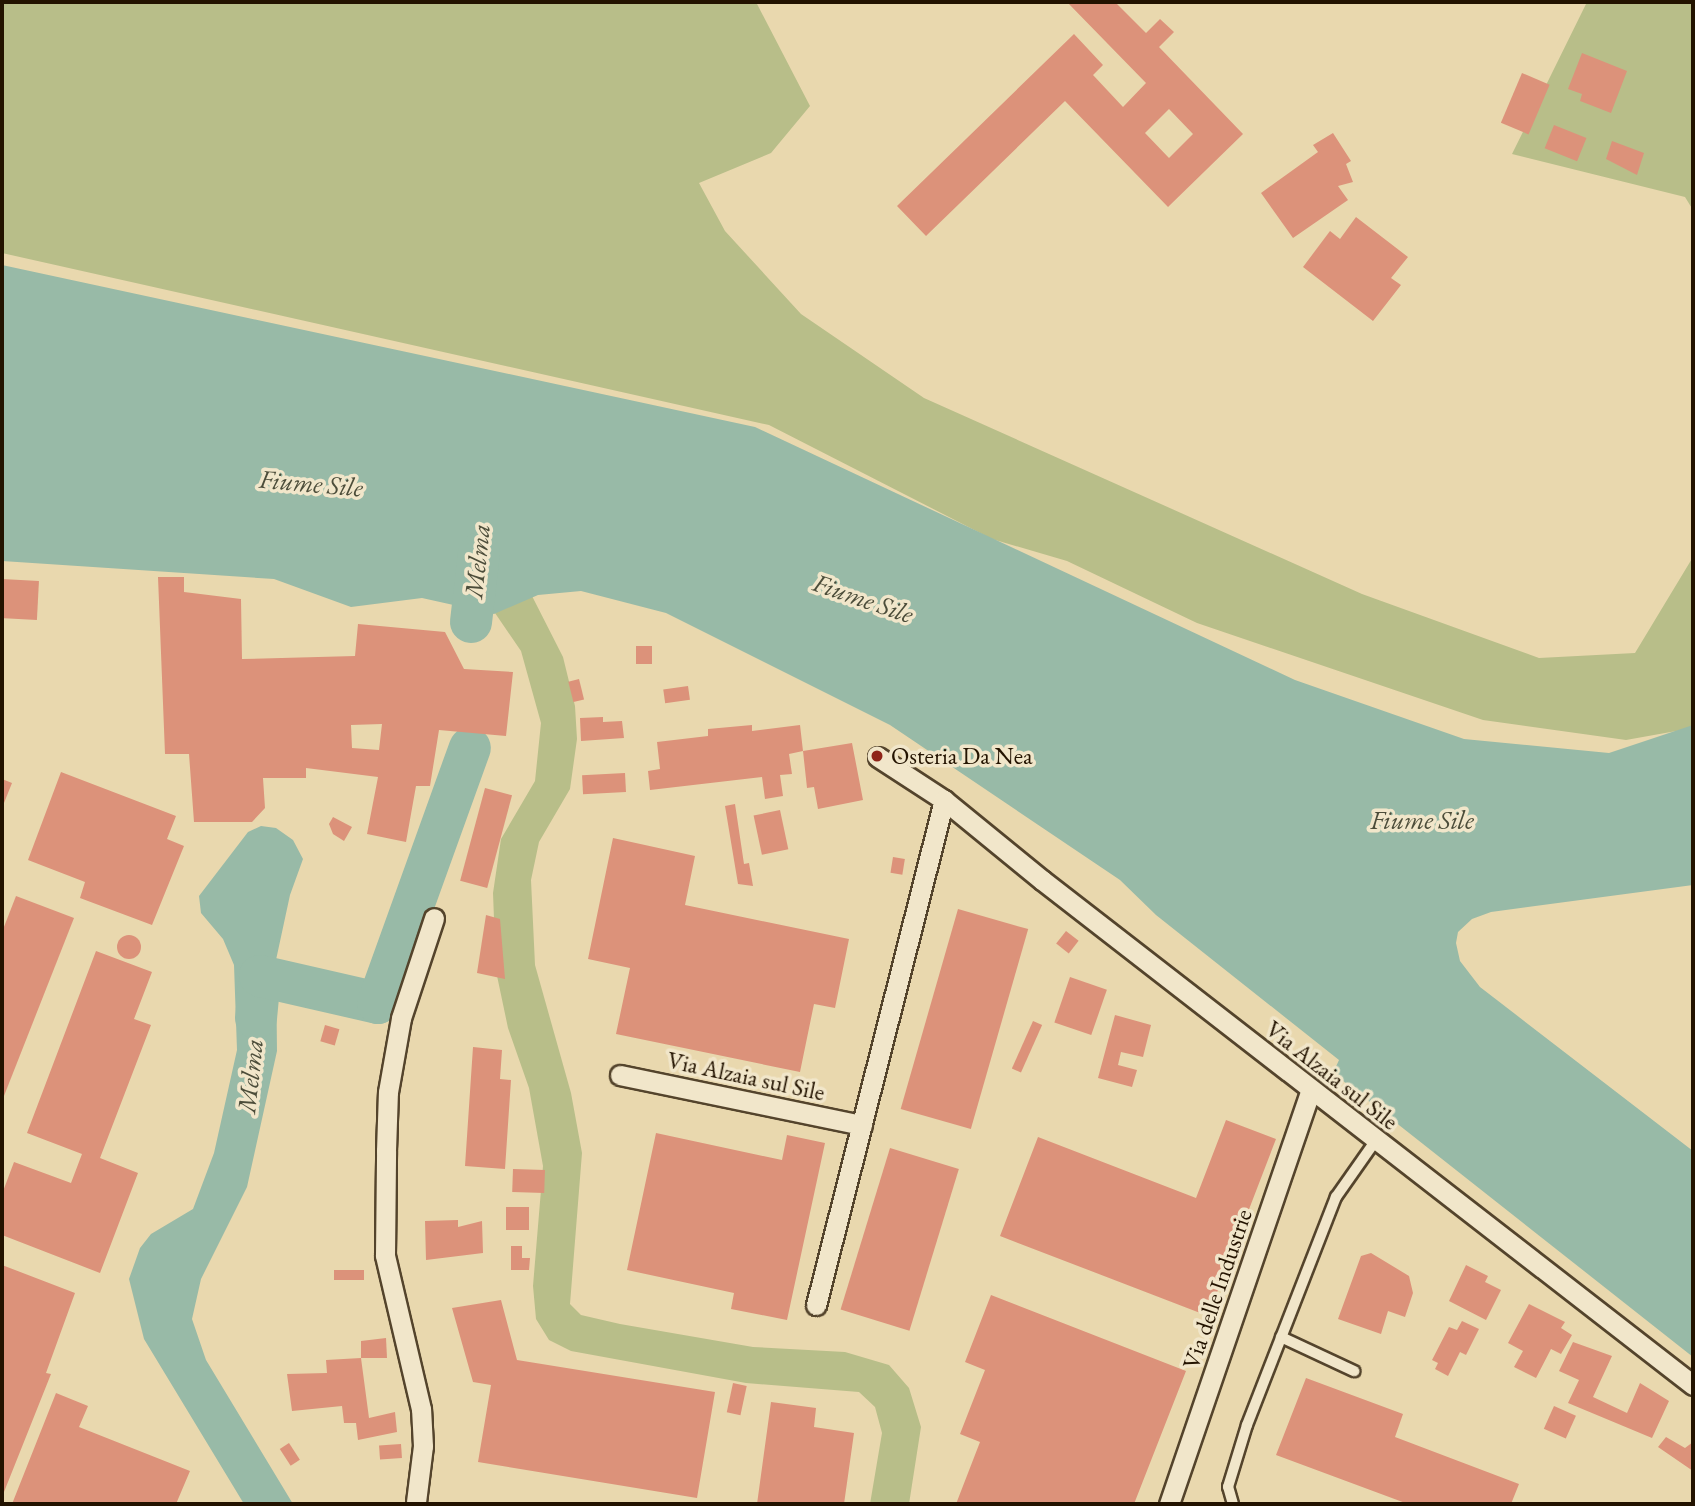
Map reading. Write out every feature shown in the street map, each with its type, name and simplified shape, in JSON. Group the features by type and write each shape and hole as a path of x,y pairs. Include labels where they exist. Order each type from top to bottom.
{"street":[{"name":"Via Alzaia sul Sile","path":"878,757 944,800 1311,1090 1693,1385"},
{"path":"816,1305 944,800"},
{"path":"419,1504 423,1446 421,1409 385,1255 386,1152 388,1092 401,1018 434,918"},
{"name":"Via Alzaia sul Sile","path":"620,1075 862,1125"},
{"name":"Via delle Industrie","path":"1169,1504 1311,1090"}],"lane":[{"path":"1233,1504 1228,1487 1281,1337 1336,1197 1376,1140"},
{"path":"1281,1337 1354,1371"}],"green space":[{"path":"2,2 756,2 810,106 771,153 699,183 725,231 801,314 924,398 1362,594 1539,658 1635,653 1693,557 1693,728 1626,740 1483,720 1197,623 1067,561 992,539 769,425 2,253"},
{"path":"1587,2 1693,2 1693,210 1685,197 1512,154"},
{"path":"532,596 563,657 575,706 577,739 570,789 539,842 531,880 535,965 571,1093 582,1153 570,1304 581,1315 620,1324 753,1347 845,1352 889,1365 909,1388 921,1427 909,1504 870,1504 882,1433 875,1407 859,1392 746,1383 571,1351 549,1340 536,1319 533,1286 543,1166 529,1088 508,1028 496,971 493,893 501,839 535,781 541,723 521,651 495,613"}],"water":[{"name":"Fiume Sile","path":"2,265 755,427 1295,680 1464,739 1609,753 1693,725 1693,885 1491,912 1472,919 1458,932 1456,943 1460,961 1480,987 1693,1151 1693,1357 1333,1073 1339,1060 1156,915 1120,880 890,725 666,613 581,591 538,595 494,614 422,598 351,607 274,579 2,561"},
{"path":"261,826 276,828 293,840 303,859 290,895 276,960 277,1051 247,1187 201,1279 192,1319 206,1360 293,1504 244,1504 144,1339 129,1279 140,1248 151,1234 193,1209 214,1153 237,1050 234,965 223,939 201,913 199,896 248,832"}],"building":[{"path":"1067,2 1115,2 1146,33 1160,19 1174,32 1159,47 1243,134 1168,207 1065,101 926,236 897,206 1074,34 1103,65 1093,75 1123,107 1146,83","holes":["1169,109 1193,134 1169,158 1145,133"]},
{"path":"1582,53 1627,71 1611,113 1580,101 1582,94 1568,89"},
{"path":"1522,73 1550,85 1529,134 1501,123"},
{"path":"1554,125 1586,138 1577,161 1545,148"},
{"path":"1333,133 1351,161 1346,164 1353,182 1338,186 1348,200 1293,238 1261,193 1318,152 1313,145"},
{"path":"1612,141 1644,153 1637,175 1606,159"},
{"path":"1356,217 1408,257 1391,278 1401,285 1373,321 1303,267 1330,231 1340,239"},
{"path":"158,577 184,577 184,592 241,599 242,659 355,656 358,624 445,632 464,669 513,672 506,736 439,730 430,786 416,786 406,842 367,834 378,777 306,768 306,778 263,778 265,808 252,822 194,822 189,754 165,754","holes":["382,724 379,750 352,748 351,725"]},
{"path":"2,579 39,581 37,620 2,618"},
{"path":"636,646 652,646 652,664 636,664"},
{"path":"579,679 584,699 573,702 568,682"},
{"path":"688,686 690,700 665,703 663,689"},
{"path":"603,717 603,722 622,721 624,738 581,741 580,718"},
{"path":"752,725 752,731 800,725 803,751 789,754 792,774 780,775 783,796 765,799 762,777 650,790 648,771 660,769 657,742 708,736 708,729"},
{"path":"852,743 863,800 818,809 814,787 807,788 803,751"},
{"path":"61,772 176,816 167,839 184,846 152,925 80,898 85,882 28,860"},
{"path":"625,773 626,792 583,794 582,775"},
{"path":"2,779 12,783 2,808"},
{"path":"485,788 512,795 487,888 460,881"},
{"path":"735,804 744,864 749,863 753,886 738,884 725,806"},
{"path":"780,810 788,849 762,855 754,816"},
{"path":"333,817 352,827 344,841 333,834 329,824"},
{"path":"613,838 695,856 685,905 849,939 835,1008 814,1004 800,1072 616,1034 630,968 588,959"},
{"path":"893,857 905,859 902,875 890,873"},
{"path":"16,896 74,918 2,1101 2,932"},
{"path":"958,909 1028,929 971,1129 901,1109"},
{"path":"486,915 500,919 505,979 477,973"},
{"path":"1066,931 1079,941 1069,953 1056,944"},
{"path":"129,935 140,942 141,947 134,958 129,959 118,952 117,947 124,936"},
{"path":"96,951 152,972 134,1019 151,1025 100,1158 138,1173 100,1273 2,1235 2,1194 14,1162 71,1183 82,1154 27,1133"},
{"path":"1070,977 1107,990 1091,1035 1054,1022"},
{"path":"1115,1015 1151,1025 1143,1057 1121,1052 1118,1065 1137,1070 1132,1087 1098,1078"},
{"path":"1033,1021 1042,1025 1021,1073 1012,1069"},
{"path":"325,1025 339,1029 335,1045 320,1041"},
{"path":"473,1047 502,1050 500,1079 511,1080 505,1169 465,1166"},
{"path":"1226,1120 1276,1139 1208,1316 1000,1236 1038,1137 1196,1198"},
{"path":"656,1133 782,1160 787,1135 825,1143 787,1320 731,1309 734,1293 627,1270"},
{"path":"890,1148 959,1169 909,1331 841,1310"},
{"path":"513,1169 545,1170 544,1193 512,1192"},
{"path":"506,1207 529,1207 529,1230 506,1230"},
{"path":"458,1220 458,1227 482,1221 483,1253 426,1260 425,1221"},
{"path":"511,1246 522,1246 522,1258 530,1258 529,1270 511,1270"},
{"path":"1371,1253 1409,1276 1413,1293 1405,1317 1388,1311 1381,1334 1338,1319 1361,1256"},
{"path":"2,1265 75,1293 46,1373 51,1374 2,1497"},
{"path":"1466,1265 1488,1276 1485,1282 1501,1290 1486,1320 1449,1301"},
{"path":"334,1270 364,1270 364,1280 334,1280"},
{"path":"991,1295 1186,1371 1134,1504 956,1504 980,1442 960,1434 985,1370 965,1362"},
{"path":"501,1300 517,1360 715,1392 697,1498 478,1462 491,1385 473,1382 452,1308"},
{"path":"1529,1304 1565,1322 1561,1328 1572,1335 1561,1354 1551,1349 1536,1378 1514,1367 1523,1351 1508,1343"},
{"path":"1462,1321 1479,1329 1466,1355 1460,1352 1448,1376 1435,1369 1438,1363 1432,1360 1449,1327 1457,1330"},
{"path":"386,1338 387,1358 361,1358 361,1341"},
{"path":"1573,1342 1612,1356 1593,1397 1627,1413 1640,1383 1669,1401 1652,1438 1568,1403 1579,1380 1559,1371"},
{"path":"361,1358 369,1418 395,1412 397,1432 358,1440 356,1423 344,1423 342,1406 292,1411 287,1374 327,1373 326,1360"},
{"path":"1306,1378 1403,1414 1395,1437 1519,1484 1511,1504 1408,1504 1276,1455"},
{"path":"733,1383 747,1386 740,1415 727,1412"},
{"path":"56,1393 88,1406 79,1427 190,1471 176,1504 12,1504"},
{"path":"771,1402 816,1408 814,1427 854,1433 844,1504 757,1504"},
{"path":"1554,1406 1576,1416 1566,1439 1544,1429"},
{"path":"1666,1437 1685,1448 1693,1442 1693,1471 1658,1447"},
{"path":"289,1443 300,1460 291,1466 280,1449"},
{"path":"401,1444 402,1458 380,1460 379,1446"}],"waterway":[{"name":"Melma","path":"471,622 479,553"},
{"name":"Melma","path":"256,1018 260,976 378,1003 470,748"}],"place":[{"name":"Osteria Da Nea","path":"877,756"}]}
